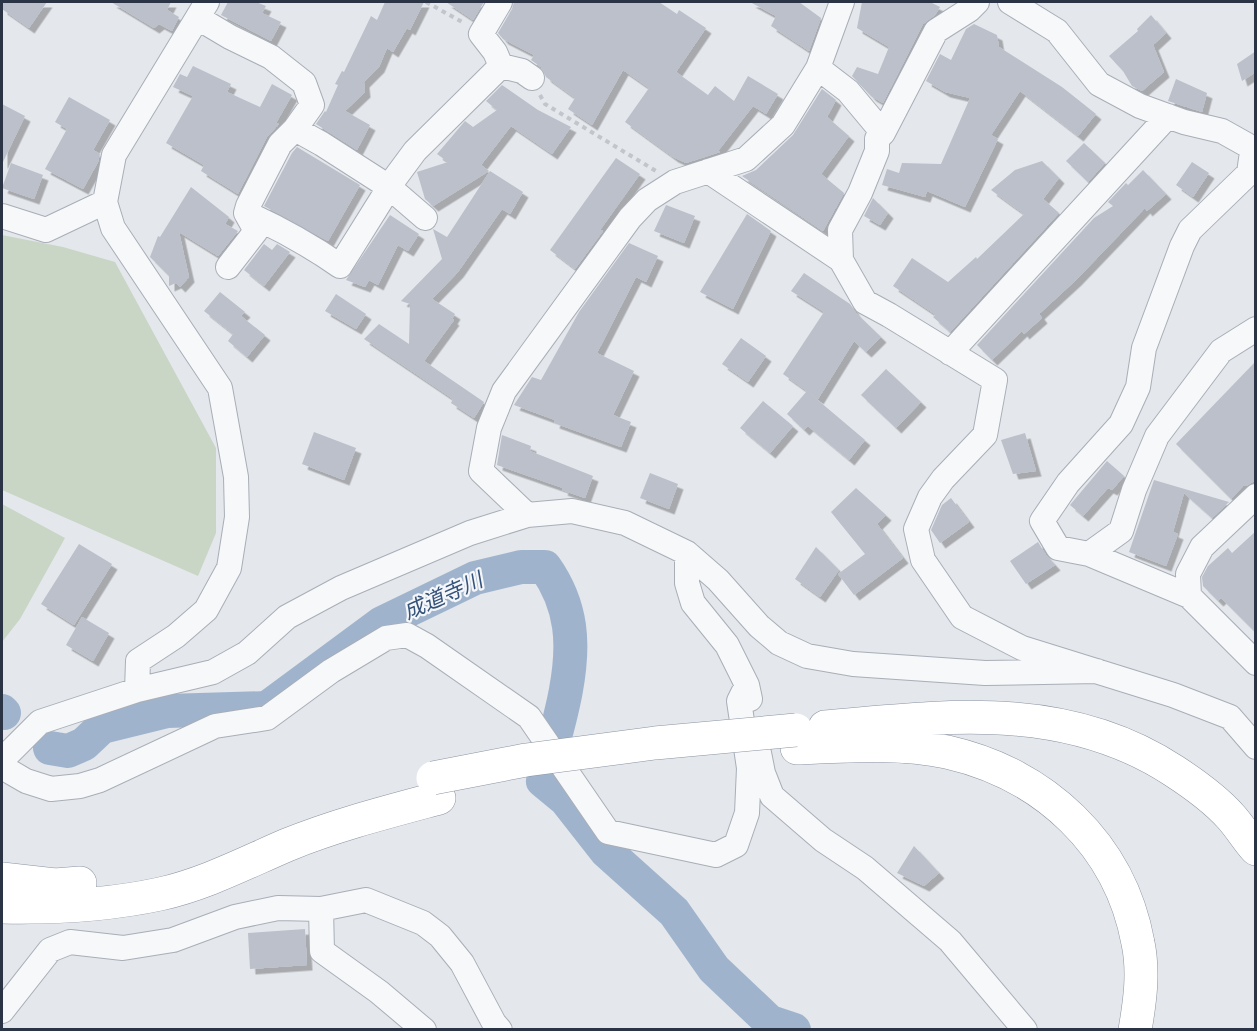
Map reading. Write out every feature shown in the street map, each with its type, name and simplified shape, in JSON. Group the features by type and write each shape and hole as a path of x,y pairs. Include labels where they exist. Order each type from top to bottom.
{"highway":[{"path":"796,739 940,717 1003,717 1056,724 1105,736 1154,758 1196,785 1230,816 1256,849"},
{"path":"2,907 63,906 121,901 161,894 213,878 288,845 436,788 526,760 655,742 796,739 896,746 946,752 987,764 1026,782 1060,807 1091,838 1113,868 1129,904 1139,945 1141,991 1135,1029"},
{"path":"2,879 55,885 110,881 157,872 206,857 277,826 344,802 436,788"}],"street":[{"path":"500,2 481,34 495,52 501,66"},
{"path":"527,515 481,471 489,428 504,391 630,218 647,200 675,182 746,159 783,125 818,68 842,2"},
{"path":"841,260 840,230 878,152 877,139 936,31 978,2"},
{"path":"1010,2 1057,31 1099,84 1140,106 1222,131 1247,145 1252,152 1249,173 1190,230 1144,348 1138,387 1121,424 1068,483 1042,521 1058,548 1089,554 1189,596 1253,656"},
{"path":"137,690 138,661 176,636 206,610 229,568 237,517 236,477 220,388 113,228 105,202 114,154 202,10 230,37 272,57 304,83 312,105 295,129 280,144 246,213"},
{"path":"501,66 522,71 532,78"},
{"path":"246,213 295,237 340,266 415,151 501,66"},
{"path":"818,68 848,91 882,133"},
{"path":"950,353 1168,116"},
{"path":"295,129 389,188 425,218"},
{"path":"708,171 841,260 865,303 889,315 995,380 985,435 943,479 930,497 916,529 923,560 962,617 1022,648 1173,695 1230,717 1256,747"},
{"path":"2,216 46,230 105,202"},
{"path":"228,267 256,231 246,213"},
{"path":"1089,554 1121,531 1134,490 1156,436 1221,351 1256,329"},
{"path":"1189,596 1188,574 1202,547 1256,496"},
{"path":"2,760 40,722 137,690 213,672 247,653 287,617 340,588 470,533 527,515 572,512 625,523 687,553 718,580 759,626 779,644 807,656 854,664 985,673 1097,671"},
{"path":"687,553 687,583 693,603 727,645 747,685 763,773 772,795 823,840 865,868 950,941 1025,1029"},
{"path":"2,767 26,781 51,789 80,786 100,780 215,726 267,718 331,671 386,638 407,635 427,646 530,717 608,832 716,855 736,845 747,813 749,768 739,700 747,685"},
{"path":"2,1011 50,950 70,942 123,948 174,940 235,917 278,908 321,909 366,900 423,923 440,936 462,963 494,1023 500,1029"},
{"path":"321,909 322,951 424,1029"}],"green space":[{"path":"2,235 63,247 115,262 216,448 216,533 198,576 2,490"},
{"path":"2,504 65,538 20,619 2,642"}],"building":[{"path":"2,2 47,2 29,28 2,9"},
{"path":"111,2 171,2 167,10 179,17 172,31 159,24 154,28"},
{"path":"228,2 256,2 266,6 262,13 281,22 271,41 221,15"},
{"path":"385,2 424,2 410,30 407,28 393,52 387,48 379,67 364,82 365,92 345,111 370,125 357,150 316,124 326,112 338,85 335,84 342,71 344,72 371,16 377,20"},
{"path":"446,2 484,2 473,20"},
{"path":"514,2 659,2 677,14 679,10 706,28 676,72 708,95 715,86 734,101 748,76 778,94 766,114 753,106 718,151 720,152 686,163 673,157 625,122 649,88 623,70 592,125 568,109 575,98 546,77 541,67 531,60 534,55 503,39 498,33"},
{"path":"750,2 799,2 821,18 809,51 771,26 776,16"},
{"path":"862,2 930,2 940,7 935,15 923,24 883,103 871,96 852,76 857,67 878,74 889,47 857,28"},
{"path":"1151,15 1166,33 1153,45 1164,72 1142,91 1132,86 1123,71 1109,56 1138,31 1137,29"},
{"path":"974,24 997,35 999,47 1062,87 1096,114 1078,136 1020,91 991,135 998,139 965,207 927,191 925,197 882,185 887,169 899,173 902,163 941,164 970,98 945,92 926,81 940,54 951,60 966,29"},
{"path":"1256,51 1256,72 1242,81 1237,64"},
{"path":"193,66 231,84 227,92 260,107 272,84 292,95 276,123 279,124 267,137 238,194 201,171 204,165 166,143 193,96 173,87 180,74 187,77"},
{"path":"1176,79 1207,93 1202,112 1168,101"},
{"path":"502,85 538,110 571,127 552,154 511,126 481,165 489,171 433,206 425,199 417,172 448,162 437,154 465,121 473,127 497,110 486,101"},
{"path":"822,89 836,100 827,117 849,136 821,174 844,193 823,231 742,176 756,170 793,135"},
{"path":"69,97 110,120 93,150 100,154 98,162 83,189 45,169 67,129 55,122"},
{"path":"2,104 25,116 2,164"},
{"path":"1084,143 1105,163 1088,182 1066,161"},
{"path":"297,147 360,185 328,241 264,206"},
{"path":"616,158 640,174 575,269 550,250"},
{"path":"1042,161 1059,178 1043,199 1059,213 950,332 933,317 936,315 893,286 912,258 948,282 976,257 977,259 1024,214 991,190 1015,170"},
{"path":"1192,162 1209,173 1193,197 1176,185"},
{"path":"11,163 43,175 34,199 2,188"},
{"path":"1143,170 1166,194 1147,211 1145,208 1076,280 1039,314 1042,318 1024,334 1022,331 992,360 977,345 1094,218 1113,206 1108,202 1126,183 1128,185"},
{"path":"490,171 523,192 510,214 502,209 458,272 432,299 455,314 452,319 454,320 424,361 484,402 474,418 451,403 453,399 364,339 379,324 409,344 410,304 401,301 442,259 433,229 447,237"},
{"path":"191,187 229,217 225,224 238,231 218,256 179,232 189,277 180,287 176,283 169,286 169,276 150,257 158,236 160,237"},
{"path":"873,198 888,213 880,225 864,216"},
{"path":"666,205 695,216 684,243 654,231"},
{"path":"747,214 771,231 733,309 700,292"},
{"path":"390,215 419,234 408,251 398,245 378,285 369,280 365,287 346,280"},
{"path":"629,243 658,256 646,282 636,277 597,353 634,371 613,415 631,422 621,447 554,423 555,420 514,405 532,377 541,380 579,312"},
{"path":"264,244 272,250 277,244 290,252 264,286 244,270"},
{"path":"804,273 850,304 881,337 866,352 854,341 818,399 783,374 824,312 791,291"},
{"path":"220,292 245,312 241,316 265,335 247,357 228,341 233,334 204,311"},
{"path":"336,294 366,314 356,329 325,311"},
{"path":"741,338 766,356 748,382 722,364"},
{"path":"1256,361 1256,480 1244,485 1231,499 1176,444"},
{"path":"886,369 921,402 896,428 861,395"},
{"path":"807,391 865,440 849,460 808,426 804,430 787,414"},
{"path":"763,401 793,426 770,453 740,428"},
{"path":"314,432 356,448 344,480 302,464"},
{"path":"1025,433 1036,471 1013,474 1001,440"},
{"path":"502,435 531,446 530,451 593,476 585,498 497,465"},
{"path":"1107,461 1124,476 1112,490 1108,488 1083,516 1070,505"},
{"path":"650,473 678,484 669,509 640,498"},
{"path":"1154,480 1229,502 1212,518 1184,493 1173,532 1178,534 1166,566 1129,552"},
{"path":"856,488 886,515 877,524 903,558 854,595 838,574 865,554 831,512"},
{"path":"951,498 969,522 940,543 931,530 942,505"},
{"path":"1256,531 1256,633 1221,598 1218,601 1203,586 1202,577 1208,566 1228,548 1232,553"},
{"path":"1038,542 1055,565 1026,584 1010,561"},
{"path":"79,544 112,564 74,625 41,604"},
{"path":"816,547 839,570 820,597 795,579"},
{"path":"82,617 109,633 93,661 66,645"},
{"path":"914,846 939,873 924,886 897,873"},
{"path":"305,929 307,965 250,969 248,933"}],"waterway":[{"name":"成道寺川","path":"50,748 68,751 84,744 102,727 167,711 267,708 382,623 475,578 521,567 545,567 557,588 568,618 570,664 563,704 543,781 566,800 606,851 674,912 714,969 770,1022 794,1030"}]}
